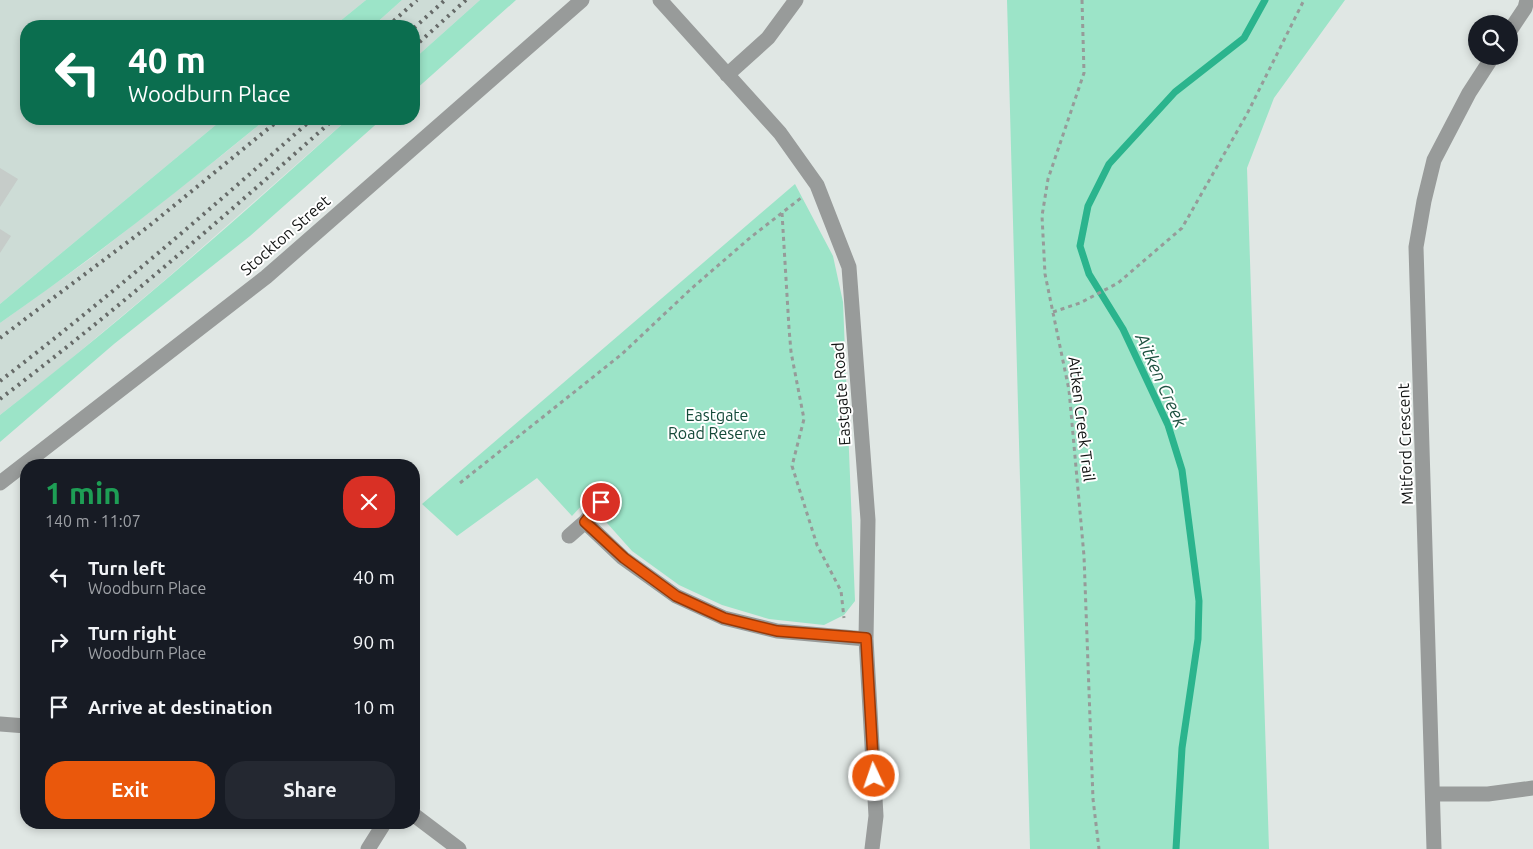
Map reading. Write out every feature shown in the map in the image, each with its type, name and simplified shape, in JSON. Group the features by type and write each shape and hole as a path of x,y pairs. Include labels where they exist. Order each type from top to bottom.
{"street":[{"name":"Stockton Street","path":"31,459 266,277 582,0"},
{"name":"Eastgate Road","path":"660,0 780,133 817,185 849,267 868,520 866,638 876,816 872,849"},
{"path":"727,75 768,38 796,0"},
{"path":"1518,20 1528,7"},
{"name":"Mitford Crescent","path":"1434,849 1416,247 1434,160 1469,93 1487,65"},
{"name":"Stockton Street","path":"0,483 20,468"},
{"path":"569,536 585,522 601,502"},
{"path":"585,522 624,558 676,596 724,618 777,631 866,638"},
{"path":"0,724 20,726"},
{"path":"0,737 20,727"},
{"path":"1432,794 1488,794 1533,788"},
{"path":"420,820 459,849"},
{"path":"368,849 381,829"}],"path":[{"name":"Aitken Creek Trail","path":"1082,0 1084,73 1048,179 1042,216 1045,274 1069,390 1084,556 1093,799 1099,849"},
{"path":"1053,312 1096,295 1118,283 1182,228 1247,114 1304,0"},
{"path":"460,482 622,354 750,237 817,185"},
{"path":"782,212 790,344 804,419 792,466 817,545 841,591 845,619"}],"shaded area":[{"path":"0,0 366,0 341,20 20,20 20,125 216,125 0,304"},
{"path":"402,0 480,0 420,54 420,20 380,20"},
{"path":"259,125 341,125 165,280 60,368 0,415 0,323 91,258"}],"green space":[{"path":"366,0 402,0 380,20 341,20"},
{"path":"480,0 516,0 420,86 420,54"},
{"path":"1007,0 1345,0 1274,98 1247,168 1269,849 1030,849"},
{"path":"216,125 259,125 135,224 0,323 0,304"},
{"path":"341,125 375,125 250,236 114,344 0,442 0,415 89,344 263,195"},
{"name":"Eastgate Road Reserve","path":"795,184 833,256 843,302 855,601 844,615 824,625 769,619 722,605 679,585 632,551 607,523 612,504 596,490 572,516 537,478 457,536 422,504"}],"building":[{"path":"0,168 18,179 0,207"},
{"path":"0,229 11,236 0,253"}],"waterway":[{"name":"Aitken Creek","path":"1176,849 1182,748 1198,639 1199,601 1182,470 1168,425 1123,329 1089,274 1080,246 1088,206 1109,164 1175,92 1244,38 1265,0"}],"railway":[{"path":"395,20 417,0"},
{"path":"420,23 445,0"},
{"path":"420,42 466,0"},
{"path":"0,338 149,226 273,125"},
{"path":"0,381 159,253 305,125"},
{"path":"0,399 86,332 170,262 327,125"}],"route":[{"path":"601,502 585,522 624,558 676,596 724,618 777,631 866,638 874,776"}]}
